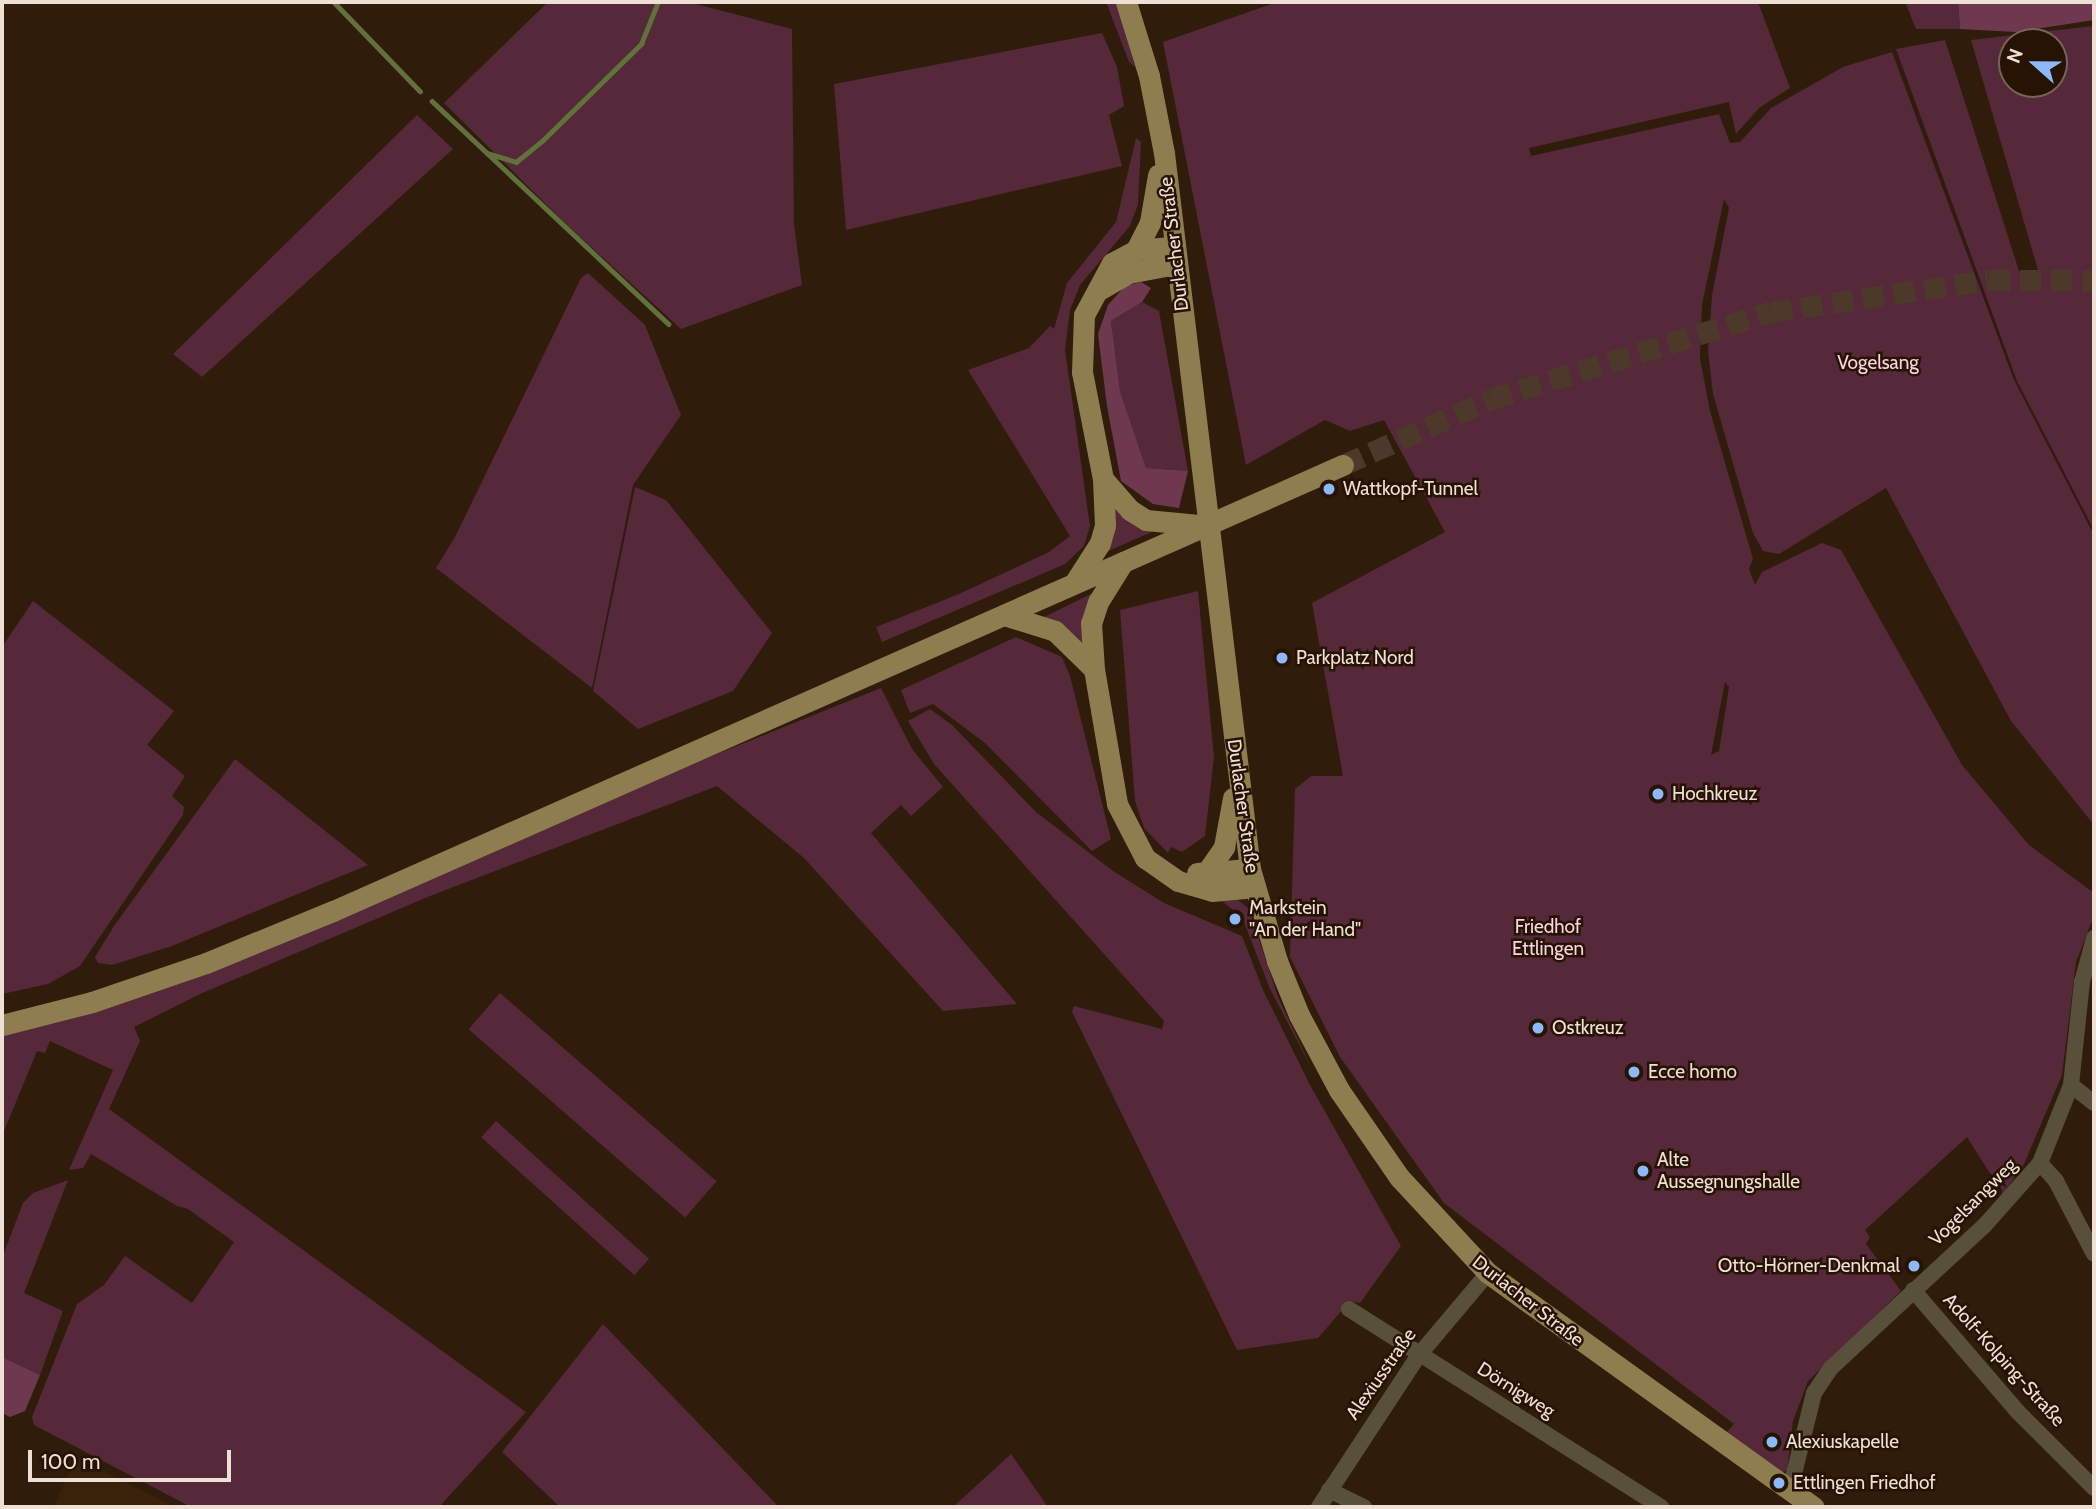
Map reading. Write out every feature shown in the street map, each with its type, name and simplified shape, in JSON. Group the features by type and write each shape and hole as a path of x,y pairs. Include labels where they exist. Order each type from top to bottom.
{"main road":[{"name":"Durlacher Straße","path":"1126,2 1149,76 1164,153 1237,776 1252,878 1295,1004 1339,1090 1399,1177 1488,1273 1814,1507"},
{"path":"1073,584 1100,543 1105,525 1103,479 1080,354 1080,333 1091,296 1112,263 1136,250 1150,222 1164,153"},
{"path":"1136,250 1175,256"},
{"path":"1091,296 1128,273 1175,256"},
{"path":"2,1025 92,1002 206,963 1343,465"},
{"path":"1103,479 1130,510 1146,520 1168,525 1208,525"},
{"path":"1123,562 1098,602 1091,623 1094,669 1117,804 1133,842 1162,870 1178,881 1212,891 1252,878"},
{"path":"1004,615 1055,631 1094,669"},
{"path":"1206,873 1224,846 1237,776"},
{"path":"1162,870 1252,878"}],"street":[{"name":"Vogelsangweg","path":"1790,1490 1814,1393 1830,1368 1985,1225 2040,1163 2071,1085 2082,982 2094,938"},
{"path":"2071,1085 2094,1103"},
{"path":"2040,1163 2056,1181 2094,1254"},
{"name":"Alexiusstraße","path":"1319,1507 1419,1355 1488,1273"},
{"name":"Adolf-Kolping-Straße","path":"1913,1290 2017,1411 2094,1488"},
{"name":"Dörnigweg","path":"1349,1309 1661,1507"},
{"path":"1329,1490 1364,1507"}],"shaded area":[{"path":"1958,2 2094,2 2094,20 2042,28 1998,28 1998,31 1960,29"},
{"path":"1141,282 1151,288 1142,302 1111,321 1120,391 1146,468 1188,471 1179,508 1153,504 1121,481 1107,406 1098,334 1108,305 1125,286"},
{"path":"2,1357 40,1375 25,1411 10,1417 2,1413"},
{"path":"75,1457 175,1507 54,1507"}],"green space":[{"path":"548,2 688,2 792,29 794,224 802,285 681,329 567,225 444,103"},
{"path":"1106,2 1117,2 1135,67 1129,62"},
{"path":"1277,2 1758,2 1790,88 1759,108 1736,134 1729,102 1529,148 1531,156 1719,114 1730,143 1740,142 1771,108 1843,67 1892,52 2014,380 2094,535 2094,825 2011,721 1886,488 1779,554 1763,551 1753,533 1713,394 1708,351 1712,295 1729,208 1724,199 1702,305 1700,358 1710,411 1753,559 1749,569 1755,585 1762,572 1822,543 1841,550 1962,765 2029,845 2094,893 2094,916 2076,962 2062,1075 2024,1164 2003,1194 1967,1137 1865,1230 1870,1237 1866,1244 1901,1291 1808,1381 1793,1421 1787,1471 1782,1472 1724,1435 1734,1424 1444,1203 1340,1057 1290,957 1295,789 1311,776 1343,776 1312,603 1445,532 1384,420 1350,431 1325,420 1246,465 1163,42","holes":["1725,682 1729,687 1719,751 1711,755"]},
{"path":"1905,2 1958,2 1960,29 1916,29"},
{"path":"2094,26 2094,530 2017,381 1896,49 1945,40 2021,277 2038,270 1971,40 1998,37 1998,98 2068,98 2068,29"},
{"path":"1102,33 1117,67 1124,106 1109,115 1122,166 846,230 834,84"},
{"path":"417,115 453,149 202,377 173,354"},
{"path":"1136,138 1141,142 1138,204 1130,226 1080,285 1070,310 1065,350 1090,526 1084,546 1065,564 882,642 876,627 959,594 1049,552 1070,536 968,370 1029,348 1050,326 1054,329 1067,283 1116,222"},
{"path":"588,273 645,325 681,415 633,485 592,688 436,568 455,537 581,278"},
{"path":"1142,302 1159,311 1188,471 1146,468 1120,391 1111,321"},
{"path":"635,487 666,500 772,633 733,691 638,729 593,691"},
{"path":"1111,503 1154,531 1104,553"},
{"path":"1198,591 1214,757 1205,836 1182,852 1171,847 1168,853 1144,828 1135,801 1120,610"},
{"path":"1093,593 1085,648 1068,630 1042,618"},
{"path":"33,601 174,711 147,745 185,776 172,796 184,807 183,815 80,966 48,984 2,994 2,647"},
{"path":"1016,637 1062,657 1070,676 1111,839 1092,851 985,743 933,704 910,713 901,690"},
{"path":"881,688 912,749 943,787 911,816 901,805 871,833 1017,1004 943,1011 804,858 717,786 430,896 200,994 134,1027 140,1041 109,1109 526,1412 439,1507 191,1507 34,1425 32,1417 77,1304 104,1285 125,1256 192,1303 234,1242 188,1209 177,1206 91,1154 83,1168 69,1170 113,1070 50,1041 45,1053 37,1051 2,1136 2,1034 130,1000 247,958 707,758"},
{"path":"930,709 952,725 1036,812 1113,871 1164,903 1242,936 1263,990 1310,1085 1401,1246 1360,1303 1350,1301 1318,1338 1237,1350 1072,1012 1074,1006 1162,1029 1164,1021 934,764 908,721"},
{"path":"235,759 368,865 172,946 112,965 98,963 95,957 114,926"},
{"path":"1218,898 1237,899 1249,909 1278,997 1313,1071 1270,989 1242,917"},
{"path":"500,993 717,1181 685,1218 469,1029"},
{"path":"496,1121 649,1259 634,1275 481,1137"},
{"path":"68,1180 24,1293 63,1311 40,1375 2,1357 2,1258 23,1203 33,1193"},
{"path":"603,1324 779,1507 560,1507 502,1452"},
{"path":"1011,1454 1048,1507 953,1507"}],"waterway":[{"path":"334,2 420,91"},
{"path":"487,153 516,162 542,141 641,44 658,2"},
{"path":"432,101 669,324"}],"tunnel":[{"path":"1343,465 1491,399 1771,312 1989,280 2094,280"}],"place":[{"name":"Wattkopf-Tunnel","path":"1329,489"},
{"name":"Parkplatz Nord","path":"1282,658"},
{"name":"Hochkreuz","path":"1658,794"},
{"name":"Markstein \"An der Hand\"","path":"1235,919"},
{"name":"Ostkreuz","path":"1538,1028"},
{"name":"Ecce homo","path":"1634,1072"},
{"name":"Alte Aussegnungshalle","path":"1643,1171"},
{"name":"Otto-Hörner-Denkmal","path":"1914,1266"},
{"name":"Alexiuskapelle","path":"1772,1442"},
{"name":"Ettlingen Friedhof","path":"1779,1483"}],"park label":[{"name":"Vogelsang","path":"1878,363"},
{"name":"Friedhof Ettlingen","path":"1548,938"}]}
